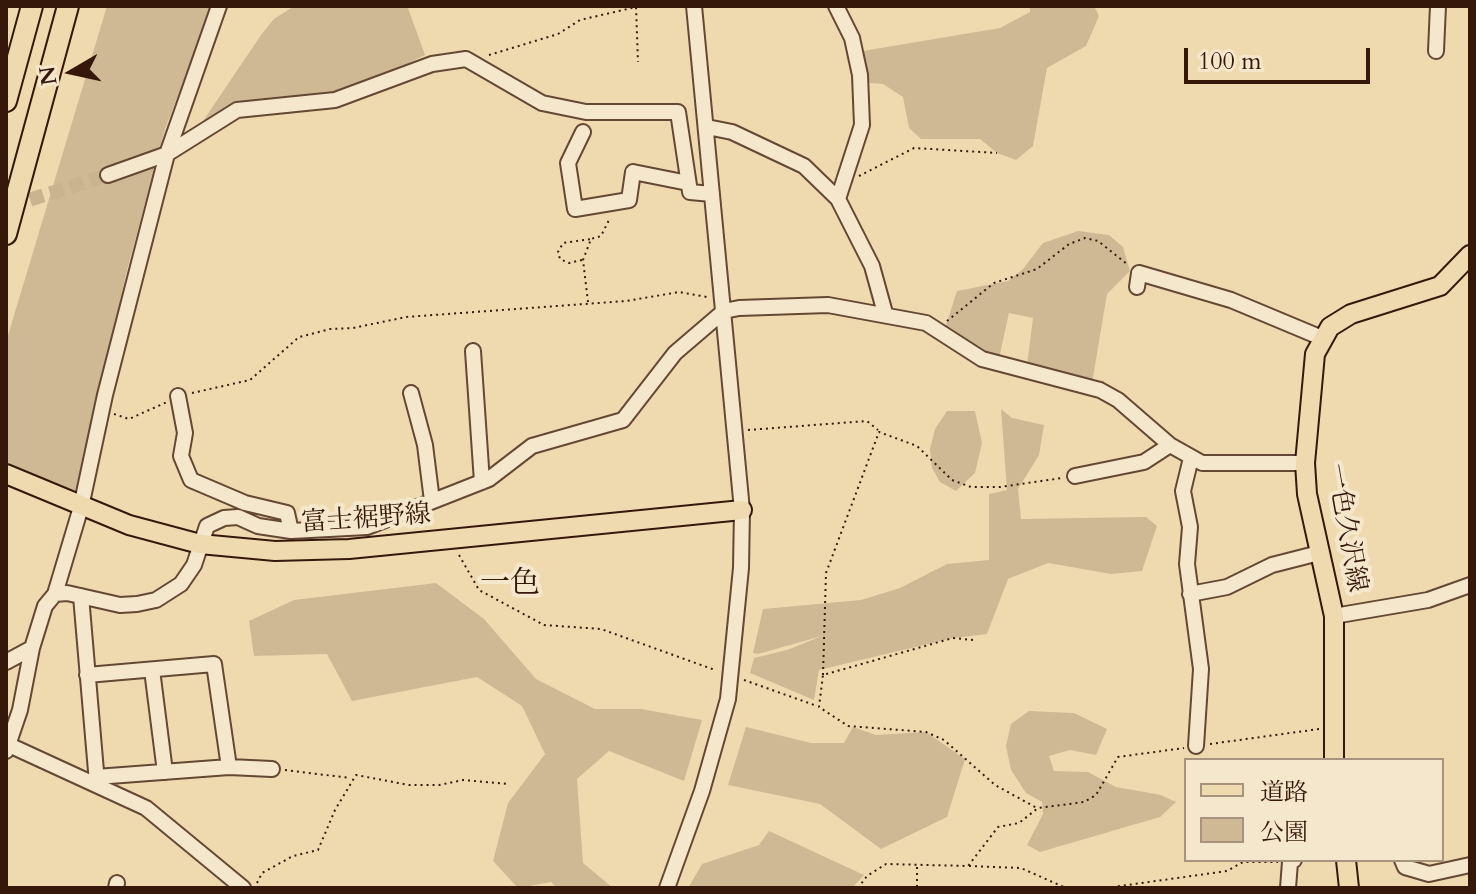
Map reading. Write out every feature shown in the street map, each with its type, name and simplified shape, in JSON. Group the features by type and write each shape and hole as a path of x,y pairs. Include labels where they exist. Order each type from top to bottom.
{"highway":[{"path":"6,101 32,6"},
{"path":"6,234 68,6"}],"main road":[{"path":"1322,338 1330,327 1351,314 1440,286 1470,255"},
{"name":"一色久沢線","path":"1322,338 1315,354 1305,463 1319,553 1334,616 1334,758"},
{"name":"富士裾野線","path":"6,474 129,525 200,544 300,552 742,510"},
{"path":"1346,862 1349,888"}],"street":[{"path":"219,6 167,154 102,409 81,507 55,594 45,606 32,648 8,748 96,780 146,808 243,888"},
{"path":"667,888 702,791 728,699 741,568 742,510 694,6"},
{"path":"841,191 862,125 860,75 852,38 837,8 854,6"},
{"path":"1436,51 1438,6"},
{"path":"108,175 167,154 237,110 335,100 447,60 469,61 542,103 586,112 678,112 690,192 712,194"},
{"path":"707,127 732,132 804,166 841,191 872,266 885,313"},
{"path":"583,132 568,163 575,209 629,200 633,172 688,183"},
{"path":"1138,280 1231,300 1282,324 1322,338"},
{"path":"55,594 120,605 156,600 181,584 194,565 207,526 224,518 238,517 258,526 291,531 367,527 482,482 532,446 623,420 675,353 724,305 791,304 885,313 926,323 982,359 1100,390 1118,400 1170,445 1202,463 1305,463"},
{"path":"473,351 482,482"},
{"path":"411,393 425,445 432,501"},
{"path":"178,396 185,433 181,456 191,480 245,503 287,513 291,531"},
{"path":"1075,476 1144,462 1170,445"},
{"path":"1191,458 1183,491 1190,527 1187,564 1190,594 1201,669 1196,746"},
{"path":"1190,594 1227,587 1272,565 1319,553"},
{"path":"1334,616 1428,600 1470,585"},
{"path":"81,596 96,780"},
{"path":"6,662 32,648"},
{"path":"87,675 214,664 229,767"},
{"path":"152,670 165,772"},
{"path":"96,780 229,767 272,769"},
{"path":"1288,888 1292,862"},
{"path":"1403,862 1405,867 1429,874 1470,865"}],"path":[{"path":"469,61 558,34 580,20 636,6 638,62"},
{"path":"841,191 914,148 997,153"},
{"path":"583,260 569,263 560,259 558,252 563,243 601,236 609,220"},
{"path":"937,330 994,283 1037,269 1069,244 1085,238 1098,241 1138,280"},
{"path":"588,303 583,260 591,239"},
{"path":"102,409 129,419 178,396 250,380 299,337 330,329 353,328 406,317 588,303 679,292 724,305"},
{"path":"735,433 811,422 867,421 879,432 917,446 952,480 971,487 1000,487 1075,476"},
{"path":"819,707 826,573 879,432"},
{"path":"450,540 479,590 544,625 601,629 819,707 848,726 926,732 944,740 995,785 1038,808"},
{"path":"823,675 953,638 973,640"},
{"path":"968,866 998,827 1019,823 1038,808 1084,802 1096,795 1118,757 1332,727"},
{"path":"272,769 351,778"},
{"path":"256,888 262,873 293,856 318,850 351,778 356,775 409,785 439,785 463,780 509,784"},
{"path":"1106,888 1227,871 1243,862"},
{"path":"858,888 872,872 886,864 1021,868 1066,888"},
{"path":"917,866 917,888"}],"green space":[{"path":"107,6 212,6 165,129 126,274 79,492 6,465 6,342"},
{"path":"294,6 403,6 408,8 425,55 335,100 260,107 203,121 261,35 274,19"},
{"path":"1030,6 1094,6 1099,16 1086,46 1047,68 1033,146 1016,160 997,153 980,139 921,139 909,128 903,97 883,84 870,83 860,75 863,51 1000,28 1030,12"},
{"path":"1078,231 1109,235 1123,247 1130,271 1107,294 1092,383 1027,365 1033,318 1009,313 998,363 944,331 957,291 1008,281 1023,269 1043,243"},
{"path":"1001,409 1012,418 1044,425 1039,455 1018,489 1021,519 1146,517 1157,526 1142,571 1111,574 1048,563 1008,579 987,634 953,638 819,670 814,700 750,673 754,658 787,650 822,636 753,653 763,609 861,600 900,588 947,564 989,560 989,494 1007,490"},
{"path":"947,411 975,411 982,443 975,473 956,491 940,482 932,468 930,449 935,429"},
{"path":"436,583 484,619 536,679 595,709 641,709 702,720 684,781 609,751 577,779 583,863 613,888 557,888 551,882 518,888 493,861 508,803 545,754 522,706 477,677 352,701 327,654 254,656 249,621 294,600"},
{"path":"1029,711 1074,713 1107,729 1096,755 1070,750 1049,756 1054,771 1088,772 1116,787 1161,795 1176,802 1160,817 1040,852 1027,845 1043,814 1042,802 1026,793 1011,770 1006,746 1011,724"},
{"path":"746,727 811,743 844,743 853,727 876,735 926,732 965,759 947,817 881,849 820,804 728,785"},
{"path":"769,831 864,875 852,888 688,888 702,864 759,845"}],"tunnel":[{"path":"10,206 108,175"}],"district":[{"name":"一色","path":"510,585"}]}
